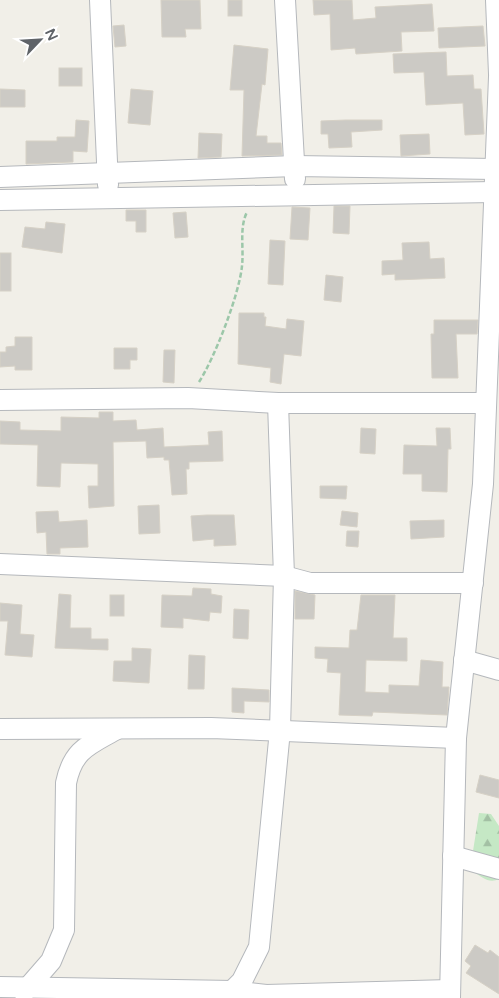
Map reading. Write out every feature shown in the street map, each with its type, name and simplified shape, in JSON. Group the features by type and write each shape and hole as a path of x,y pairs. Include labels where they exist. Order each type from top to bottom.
{"street":[{"path":"100,0 109,198"},
{"path":"285,0 296,194"},
{"path":"0,986 23,992 266,995 450,994 456,738 482,484 499,76 496,0"},
{"path":"0,177 295,166 495,169"},
{"path":"0,200 255,194 494,192"},
{"path":"0,400 188,398 278,403 484,403"},
{"path":"229,994 242,981 259,947 280,730 284,576 278,403"},
{"path":"0,564 284,576 310,583 473,583"},
{"path":"464,660 499,670"},
{"path":"23,992 52,961 64,930 66,783 70,765 81,749 119,728"},
{"path":"0,729 280,730 360,736 456,738"},
{"path":"453,856 499,869"}],"path":[{"path":"188,398 211,363 232,303 242,268 243,220 255,194"}],"green space":[{"path":"479,813 491,814 499,826 499,879 492,881 474,872 473,851"}],"building":[{"path":"161,0 200,0 201,29 185,29 186,37 162,37"},
{"path":"228,0 242,0 242,16 228,16"},
{"path":"313,0 352,0 353,20 376,18 375,7 432,4 434,31 401,32 402,51 356,54 355,48 331,50 330,14 314,15"},
{"path":"124,25 126,46 115,47 113,26"},
{"path":"483,26 485,46 439,48 438,28"},
{"path":"234,45 268,49 265,85 262,84 256,136 267,136 267,143 281,143 282,155 242,156 244,90 230,90"},
{"path":"446,52 447,76 473,75 474,89 481,89 484,134 465,135 463,103 426,105 424,72 394,73 393,54"},
{"path":"59,68 82,68 82,86 59,86"},
{"path":"0,89 25,90 25,107 0,107"},
{"path":"131,89 153,91 150,125 128,123"},
{"path":"76,120 89,121 87,152 73,151 73,162 26,164 26,141 57,141 57,137 75,137"},
{"path":"382,120 382,130 351,132 352,147 329,148 328,134 321,134 321,121"},
{"path":"199,133 222,134 221,157 198,158"},
{"path":"429,134 430,154 401,156 400,135"},
{"path":"334,206 350,206 349,234 333,233"},
{"path":"292,207 310,208 308,240 290,239"},
{"path":"126,210 146,210 146,232 136,232 136,221 126,221"},
{"path":"186,212 188,237 175,238 173,213"},
{"path":"46,222 65,224 62,253 22,247 25,227 45,229"},
{"path":"270,240 285,241 283,285 268,284"},
{"path":"429,242 430,259 444,258 445,278 395,280 395,274 382,275 382,261 403,260 402,243"},
{"path":"0,253 11,253 11,291 0,291"},
{"path":"326,275 343,277 341,302 324,300"},
{"path":"239,313 264,313 264,317 266,317 265,326 286,329 287,319 304,321 301,356 284,354 281,384 270,382 271,368 238,364"},
{"path":"434,320 478,320 477,334 456,334 458,378 432,378 431,334 434,334"},
{"path":"15,337 32,337 32,370 15,370 15,366 0,367 0,352 6,352 6,347 15,346"},
{"path":"114,348 137,348 137,360 130,360 130,369 114,369"},
{"path":"164,350 175,350 174,383 163,382"},
{"path":"99,412 113,412 113,421 136,420 137,430 163,428 164,447 209,445 208,432 222,431 223,461 189,462 189,469 186,469 187,494 172,495 169,460 164,460 164,457 147,458 146,441 113,442 114,506 89,508 88,486 98,486 98,464 61,463 60,487 37,486 38,445 0,444 0,421 20,422 20,430 61,431 61,417 99,418"},
{"path":"361,428 376,429 375,454 360,453"},
{"path":"436,428 450,428 451,449 448,449 447,492 422,491 422,474 403,474 404,445 437,446"},
{"path":"320,486 347,486 346,499 320,498"},
{"path":"159,505 160,533 139,534 138,506"},
{"path":"58,511 59,522 87,520 88,547 60,548 60,554 47,554 46,532 37,533 36,512"},
{"path":"342,511 358,513 357,527 340,525"},
{"path":"234,515 236,545 214,546 214,539 193,541 191,516"},
{"path":"444,520 444,537 411,539 410,521"},
{"path":"347,531 359,531 358,547 346,546"},
{"path":"193,588 211,589 211,594 222,596 221,613 210,612 209,621 183,618 183,628 161,627 162,595 192,596"},
{"path":"295,591 315,595 314,619 295,619"},
{"path":"59,594 71,595 70,628 91,628 91,639 108,639 108,650 55,648"},
{"path":"110,595 124,595 124,616 110,616"},
{"path":"361,595 395,595 393,638 407,638 407,661 366,660 365,692 389,693 389,685 419,686 421,660 443,662 442,687 449,687 447,715 373,712 372,716 339,715 341,673 327,672 328,659 315,658 315,647 349,648 350,630 357,630"},
{"path":"0,603 22,605 20,634 34,635 32,657 5,655 8,621 0,621"},
{"path":"234,609 249,610 248,639 233,638"},
{"path":"132,648 151,649 149,683 113,681 114,661 132,661"},
{"path":"189,655 205,656 204,689 188,689"},
{"path":"232,688 269,690 269,702 244,701 244,713 232,712"},
{"path":"480,775 499,780 499,798 476,792"},
{"path":"475,945 488,953 490,950 499,957 499,994 466,973 471,966 465,961"}]}
